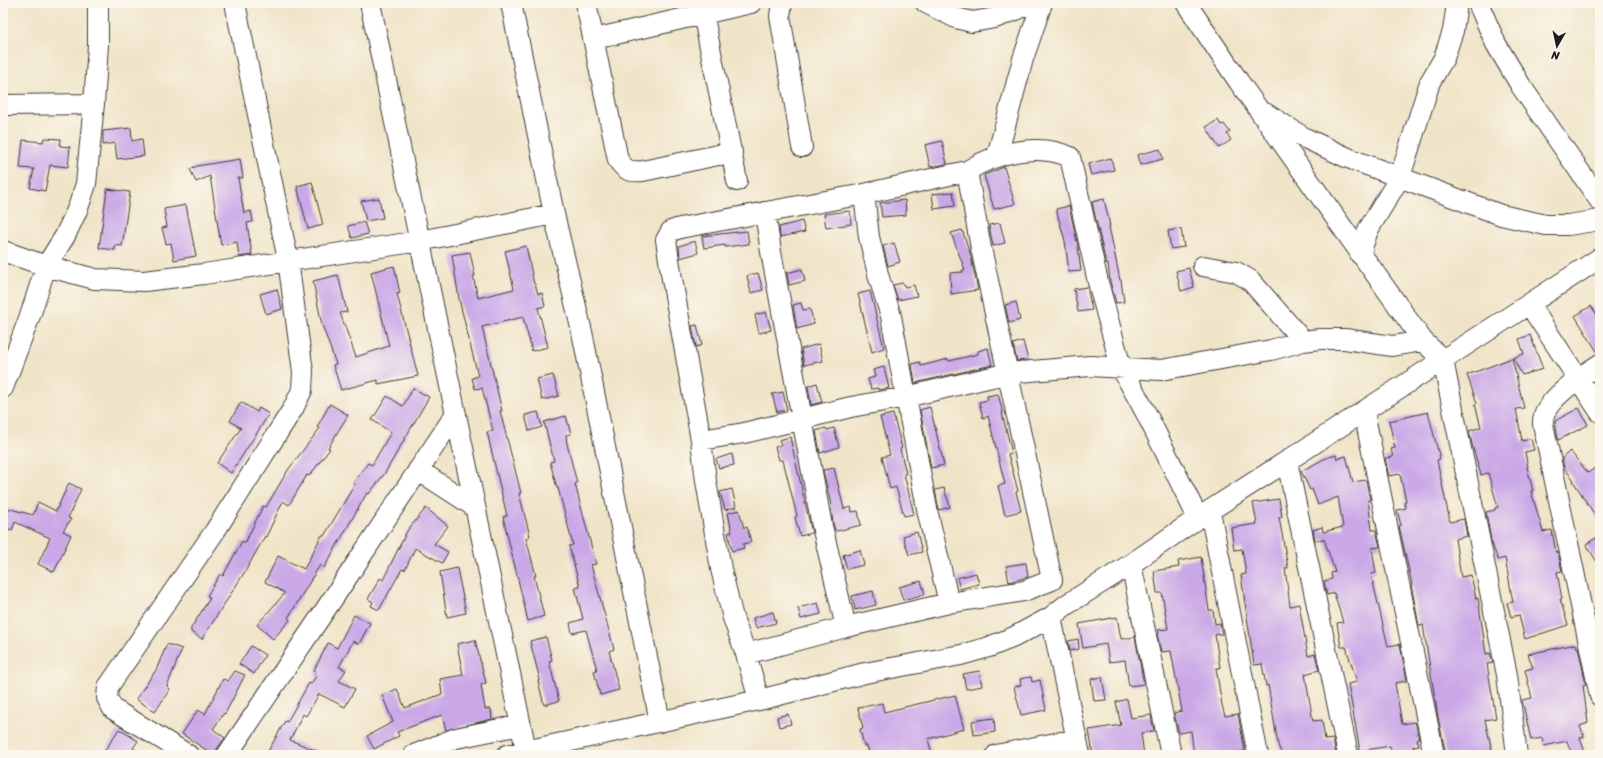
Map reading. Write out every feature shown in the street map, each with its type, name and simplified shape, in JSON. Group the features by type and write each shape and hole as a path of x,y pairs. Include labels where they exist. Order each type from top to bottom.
{"street":[{"path":"3,388 31,313 46,266 65,236 78,208 86,184 98,46 98,3"},
{"path":"370,3 526,750"},
{"path":"511,3 554,214 582,332 660,722"},
{"path":"586,3 618,160 625,169 633,172 643,171 732,152"},
{"path":"594,39 702,8 751,3"},
{"path":"782,3 780,16 802,147"},
{"path":"926,3 956,18 972,22 995,18 1016,10 1028,3"},
{"path":"997,156 1024,59 1042,3"},
{"path":"1186,3 1258,109 1360,254 1423,341 1443,360 1507,675 1517,755"},
{"path":"1360,254 1368,230 1400,177 1430,82 1444,58 1453,32 1457,3"},
{"path":"1478,3 1496,44 1521,86 1600,201"},
{"path":"188,755 113,709 107,698 108,686 215,530 294,406 302,390 303,372 288,260 236,8"},
{"path":"702,8 737,181"},
{"path":"3,104 94,104"},
{"path":"1258,109 1306,138 1348,158 1501,215 1546,225 1568,225 1600,220"},
{"path":"759,700 746,654 733,618 721,569 706,481 701,440 673,287 666,240 671,231 680,228 864,194 967,171 980,163 997,156 1048,150 1059,152 1070,157 1098,282 1121,368 1204,514 1258,755"},
{"path":"967,171 981,248 1009,373 1052,580 1066,605"},
{"path":"864,194 869,237 879,278 891,316 928,514 948,603"},
{"path":"765,212 771,252 822,526 846,627"},
{"path":"3,251 46,266 94,279 144,282 420,241 554,214"},
{"path":"507,755 759,700 865,673 961,655 990,647 1014,637 1051,617 1066,605 1131,564 1204,514 1364,412 1600,258"},
{"path":"1203,266 1236,272 1250,280 1303,341"},
{"path":"1529,304 1600,412"},
{"path":"701,440 744,433 1009,373 1090,366 1161,370 1271,350 1303,341 1345,339 1392,346 1423,341"},
{"path":"1600,364 1578,378 1548,407 1543,416 1543,424 1592,625 1600,696"},
{"path":"1364,412 1434,755"},
{"path":"227,755 455,415"},
{"path":"1287,461 1348,755"},
{"path":"418,470 474,506"},
{"path":"1131,564 1171,755"},
{"path":"746,654 846,627 948,603 1024,591 1052,580"},
{"path":"996,755 1078,747 1051,617"},
{"path":"414,755 456,738 520,725"}],"building":[{"path":"1218,120 1221,125 1224,124 1230,132 1227,134 1231,140 1219,148 1206,127"},
{"path":"131,128 132,141 142,139 144,156 117,159 115,143 103,145 103,131"},
{"path":"44,138 61,139 60,146 70,147 68,167 50,165 45,191 30,188 34,169 20,168 23,140 43,142"},
{"path":"942,141 947,164 930,167 925,145"},
{"path":"1160,149 1163,159 1140,165 1137,155"},
{"path":"1111,158 1114,170 1091,175 1088,164"},
{"path":"240,159 243,178 238,178 244,213 251,211 253,222 247,223 252,255 239,257 237,242 221,245 210,176 196,182 190,169 197,166"},
{"path":"1004,167 1015,204 994,209 984,175"},
{"path":"312,182 323,225 308,229 297,186"},
{"path":"107,189 130,192 122,246 115,245 115,250 99,248"},
{"path":"953,192 955,206 934,209 932,194"},
{"path":"379,198 383,218 366,221 361,201"},
{"path":"1104,199 1121,280 1124,302 1116,303 1110,281 1108,264 1106,264 1092,202"},
{"path":"905,200 906,215 882,217 880,203"},
{"path":"186,205 196,256 174,260 171,243 166,244 162,228 167,227 164,209"},
{"path":"1069,206 1078,247 1081,271 1069,272 1065,241 1056,209"},
{"path":"850,211 851,224 826,228 824,214"},
{"path":"802,221 805,232 780,237 779,227"},
{"path":"364,222 368,234 352,238 348,226"},
{"path":"1000,223 1005,243 993,246 989,225"},
{"path":"1181,229 1184,247 1171,249 1168,231"},
{"path":"962,230 970,253 978,290 951,294 950,273 963,272 962,270 965,270 951,233"},
{"path":"747,231 749,244 704,248 702,236"},
{"path":"695,241 698,253 680,258 679,246"},
{"path":"894,243 900,262 888,266 883,246"},
{"path":"526,246 534,284 538,294 542,293 545,306 538,308 548,347 532,351 523,317 482,327 502,411 500,411 521,493 519,493 530,536 526,538 544,616 528,621 503,517 507,516 487,432 493,431 482,388 475,389 472,378 478,376 459,299 452,255 470,252 478,298 514,289 505,251"},
{"path":"394,266 400,293 397,294 418,376 378,384 378,380 341,390 333,365 336,364 322,325 313,281 338,275 347,312 340,313 356,357 389,346 371,272"},
{"path":"1189,268 1194,287 1181,291 1176,271"},
{"path":"802,269 805,281 789,285 787,273"},
{"path":"758,273 763,290 751,293 747,276"},
{"path":"903,283 905,287 914,285 917,296 898,300 893,285"},
{"path":"1087,287 1092,310 1078,312 1074,289"},
{"path":"277,289 282,309 266,314 260,294"},
{"path":"870,291 884,348 872,352 858,294"},
{"path":"1016,302 1020,320 1009,323 1005,305"},
{"path":"801,303 803,310 810,309 814,324 797,329 793,305"},
{"path":"1591,306 1600,319 1600,353 1598,353 1575,316"},
{"path":"766,312 771,330 759,333 755,315"},
{"path":"697,325 702,345 696,347 692,326"},
{"path":"1530,335 1543,369 1522,375 1513,358 1524,354 1519,339"},
{"path":"1023,341 1028,360 1017,361 1013,344"},
{"path":"819,344 823,361 804,365 801,349"},
{"path":"988,348 992,365 915,383 912,364 920,362 921,366 948,359 949,361 978,354 978,351"},
{"path":"1512,358 1524,408 1516,409 1522,441 1531,439 1534,450 1525,452 1533,491 1531,491 1543,532 1552,530 1556,553 1558,552 1562,571 1557,572 1562,599 1560,599 1568,625 1525,639 1519,615 1511,617 1507,603 1513,602 1505,558 1498,560 1491,541 1486,512 1495,510 1495,508 1498,507 1488,473 1481,475 1469,431 1481,427 1475,404 1477,403 1467,375"},
{"path":"884,367 889,388 878,390 878,388 871,389 868,379 875,377 873,370"},
{"path":"553,375 559,396 542,400 537,379"},
{"path":"817,383 822,402 811,405 808,386"},
{"path":"413,388 429,397 385,473 369,494 367,493 324,568 320,565 288,618 290,620 273,639 257,625 285,593 265,582 278,556 304,569 322,535 324,536 355,484 353,483 368,463 372,465 391,432 372,420 387,396 403,406"},
{"path":"783,392 787,410 777,412 772,394"},
{"path":"998,394 1012,453 1008,454 1018,491 1016,492 1021,511 1005,515 998,486 1005,484 988,416 983,418 979,402 988,400 987,396"},
{"path":"241,402 257,412 259,408 269,414 231,473 217,463 241,428 230,421"},
{"path":"330,404 348,415 328,448 330,449 309,476 307,475 289,505 283,501 266,537 265,536 246,570 202,639 191,632 191,628 210,598 207,596 220,574 223,576 242,541 245,543 263,506 266,507 288,470 320,428 317,427"},
{"path":"930,407 944,465 931,468 920,410"},
{"path":"1579,408 1588,425 1558,440 1555,421"},
{"path":"538,412 542,427 529,431 525,415"},
{"path":"1428,412 1440,459 1437,460 1450,522 1464,519 1467,536 1455,539 1461,577 1471,575 1476,599 1478,598 1486,654 1490,653 1493,663 1487,664 1496,718 1485,720 1493,755 1446,755 1438,717 1423,625 1419,626 1412,584 1399,526 1401,525 1397,510 1406,508 1404,502 1406,501 1400,474 1389,476 1385,458 1393,457 1391,449 1395,448 1389,421"},
{"path":"893,414 902,448 900,449 906,473 904,474 914,514 904,516 896,487 890,489 882,457 890,455 880,417"},
{"path":"566,416 571,434 566,435 567,444 577,483 575,484 596,564 591,565 614,649 609,651 619,690 600,695 594,671 597,670 586,630 572,633 570,623 583,619 575,588 580,587 569,546 573,545 550,462 554,461 544,422"},
{"path":"826,428 827,430 834,428 839,447 820,453 816,431"},
{"path":"790,437 812,533 800,536 795,517 797,516 783,460 779,460 775,447 781,445 779,440"},
{"path":"1570,451 1588,473 1600,464 1600,523 1573,481 1574,480 1564,468 1562,458"},
{"path":"732,454 734,465 719,468 716,459"},
{"path":"1336,455 1337,459 1346,456 1353,482 1366,480 1370,500 1368,500 1372,530 1376,530 1380,547 1372,548 1376,573 1371,574 1388,646 1400,644 1407,681 1395,683 1402,724 1415,722 1419,745 1413,746 1415,755 1392,755 1390,746 1360,751 1348,684 1357,682 1346,647 1341,647 1337,623 1343,622 1334,593 1327,595 1324,581 1332,579 1331,573 1335,572 1324,539 1315,541 1313,530 1322,527 1323,532 1343,527 1338,497 1318,505 1312,489 1310,490 1301,471 1326,458"},
{"path":"834,468 844,509 851,507 852,512 858,511 861,525 837,531 835,530 833,523 832,509 823,470"},
{"path":"69,483 81,489 68,518 71,519 63,531 71,535 54,572 38,564 50,538 15,522 12,530 3,528 3,507 33,515 38,502 56,511"},
{"path":"944,488 950,507 939,510 935,490"},
{"path":"732,489 736,507 725,510 720,492"},
{"path":"1279,499 1282,517 1279,517 1288,568 1285,568 1290,606 1299,604 1308,656 1315,654 1319,670 1305,674 1313,721 1322,720 1325,740 1333,739 1336,755 1282,755 1278,745 1268,685 1266,686 1262,664 1254,665 1241,575 1246,574 1242,549 1234,550 1231,528 1257,524 1253,503"},
{"path":"426,508 448,526 434,544 448,552 442,563 415,548 405,570 402,569 379,610 371,606 373,602 368,599 380,578 383,580 407,531"},
{"path":"739,510 744,528 747,527 751,542 743,544 744,548 732,551 728,533 732,532 728,513"},
{"path":"917,532 922,552 909,555 903,536"},
{"path":"1596,538 1600,546 1600,567 1586,544"},
{"path":"860,550 864,565 847,569 843,555"},
{"path":"1201,557 1209,610 1213,610 1215,624 1220,623 1222,634 1215,635 1220,668 1216,668 1222,705 1225,716 1238,714 1245,751 1217,755 1194,755 1191,731 1179,733 1174,713 1182,711 1171,651 1161,652 1157,634 1159,633 1158,630 1168,629 1162,593 1157,593 1154,571 1179,567 1178,561"},
{"path":"1026,563 1028,577 1009,582 1006,566"},
{"path":"457,568 466,613 447,617 440,572"},
{"path":"976,573 979,584 960,589 957,578"},
{"path":"921,581 925,594 903,600 899,587"},
{"path":"873,591 876,605 855,610 852,596"},
{"path":"818,603 821,614 801,619 798,608"},
{"path":"773,612 776,623 756,628 753,618"},
{"path":"354,615 370,623 359,644 353,641 339,667 346,670 339,681 355,689 345,707 319,694 306,716 303,714 290,740 327,755 266,755 309,683 311,684 316,676 314,674 316,671 314,670 328,643 337,648"},
{"path":"1117,617 1121,639 1135,637 1144,684 1129,686 1125,660 1109,662 1106,644 1083,648 1079,624"},
{"path":"546,637 552,660 549,661 559,701 544,705 538,681 540,680 530,641"},
{"path":"1078,639 1079,649 1070,651 1068,641"},
{"path":"475,640 486,683 481,685 485,709 491,709 492,719 446,730 442,715 397,732 399,736 374,749 367,736 393,722 382,695 397,689 405,708 442,694 440,679 463,675 457,644"},
{"path":"167,644 182,649 167,686 170,689 155,712 136,699 156,670"},
{"path":"1576,644 1576,647 1578,647 1586,684 1583,685 1588,723 1580,726 1584,737 1580,738 1586,755 1572,755 1567,741 1544,746 1542,738 1531,740 1522,700 1532,698 1525,670 1533,668 1528,654"},
{"path":"251,646 265,655 254,674 239,664"},
{"path":"235,671 245,675 225,714 224,713 213,729 225,738 217,749 216,755 214,755 182,734 198,710 205,714 223,679 228,681"},
{"path":"979,671 982,686 966,689 963,674"},
{"path":"1031,677 1032,682 1040,680 1046,710 1021,715 1014,687 1021,685 1020,679"},
{"path":"1102,677 1106,700 1094,701 1091,679"},
{"path":"955,695 964,729 928,739 932,755 870,755 867,746 864,746 860,729 863,728 858,708 882,703 884,712"},
{"path":"1127,699 1131,718 1151,715 1154,731 1141,733 1144,755 1093,755 1089,730 1121,725 1116,702"},
{"path":"788,714 791,724 779,727 777,717"},
{"path":"994,718 995,732 974,735 972,721"},
{"path":"119,729 138,741 133,748 144,755 102,755"}]}
